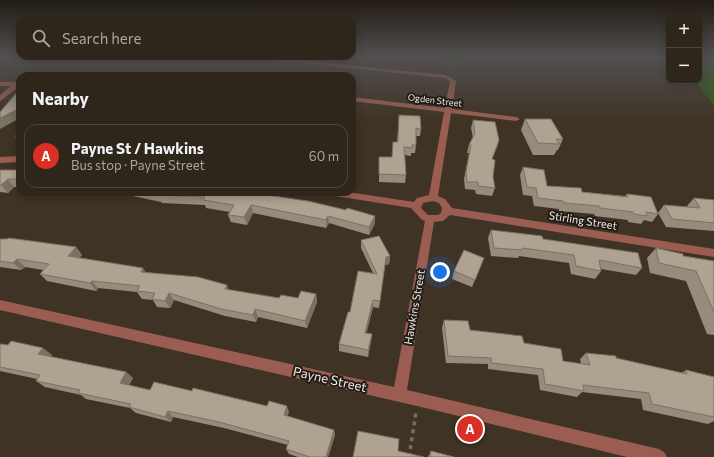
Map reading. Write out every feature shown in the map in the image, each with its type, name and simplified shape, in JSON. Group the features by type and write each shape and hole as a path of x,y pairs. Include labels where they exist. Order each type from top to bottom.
{"street":[{"path":"433,198 449,112 453,81"},
{"path":"0,84 16,84"},
{"path":"0,99 16,86"},
{"name":"Ogden Street","path":"356,100 516,119"},
{"path":"0,160 16,159"},
{"path":"354,196 416,206"},
{"path":"433,198 442,201 448,211 440,219 430,219 418,213 416,206 420,200 433,198"},
{"name":"Stirling Street","path":"448,211 714,253"},
{"name":"Hawkins Street","path":"399,395 430,219"},
{"name":"Payne Street","path":"0,305 418,399 659,457"}],"lane":[{"path":"448,78 453,81"}],"path":[{"path":"409,457 418,399"}],"green space":[{"path":"702,78 714,78 714,106 697,84 702,84"}],"building":[{"path":"16,93 16,110 0,118 0,112"},
{"path":"399,115 420,116 421,129 416,128 416,145 412,145 412,148 404,147 406,175 379,174 379,157 392,157 393,142 398,142"},
{"path":"525,119 551,119 563,139 556,139 560,144 538,143"},
{"path":"473,120 495,122 499,140 492,159 495,160 493,177 495,188 478,186 478,182 467,182 466,172 471,145 469,145 475,133"},
{"path":"523,167 544,170 547,186 581,188 582,192 628,197 627,194 651,197 658,214 646,212 647,216 634,214 633,212 600,208 599,206 564,203 563,201 538,198 536,188 527,187"},
{"path":"0,170 16,170 16,179 8,179 0,185"},
{"path":"182,196 274,196 308,201 346,210 347,208 375,216 369,227 328,216 326,220 251,205 244,217 228,215 234,205 203,200 205,197"},
{"path":"694,198 714,200 714,223 672,219 664,205 700,208"},
{"path":"491,230 542,236 543,239 638,253 642,268 599,260 601,271 576,266 574,255 522,248 522,250 494,248"},
{"path":"379,236 390,256 386,257 380,301 373,300 365,333 372,334 368,350 339,344 348,312 350,312 358,271 377,274 361,240"},
{"path":"9,238 76,247 68,256 143,268 141,272 198,277 227,285 225,289 279,298 281,295 298,298 301,291 316,294 305,321 255,309 253,315 221,309 169,293 165,301 152,299 155,293 137,291 140,286 92,281 90,283 40,274 49,264 17,259 13,263 0,261 0,239"},
{"path":"656,248 683,254 683,256 714,261 714,312 696,271 659,263"},
{"path":"464,250 484,258 475,280 454,271"},
{"path":"444,320 468,321 470,330 522,336 524,343 561,349 563,361 590,365 586,353 616,356 616,358 687,374 686,370 714,377 714,417 652,404 649,393 583,385 584,391 545,384 543,369 492,363 491,358 448,356"},
{"path":"11,341 43,348 38,354 126,372 120,383 150,390 154,382 192,391 193,388 267,406 269,401 287,406 284,415 334,430 326,457 310,457 286,449 289,441 219,422 168,411 165,417 129,407 131,404 78,393 80,390 36,381 40,375 0,367 0,344 8,345"},
{"path":"358,431 399,439 398,451 424,457 353,457"},
{"path":"431,451 454,457 430,457"}],"place":[{"name":"Payne St / Hawkins","path":"470,429"}]}
